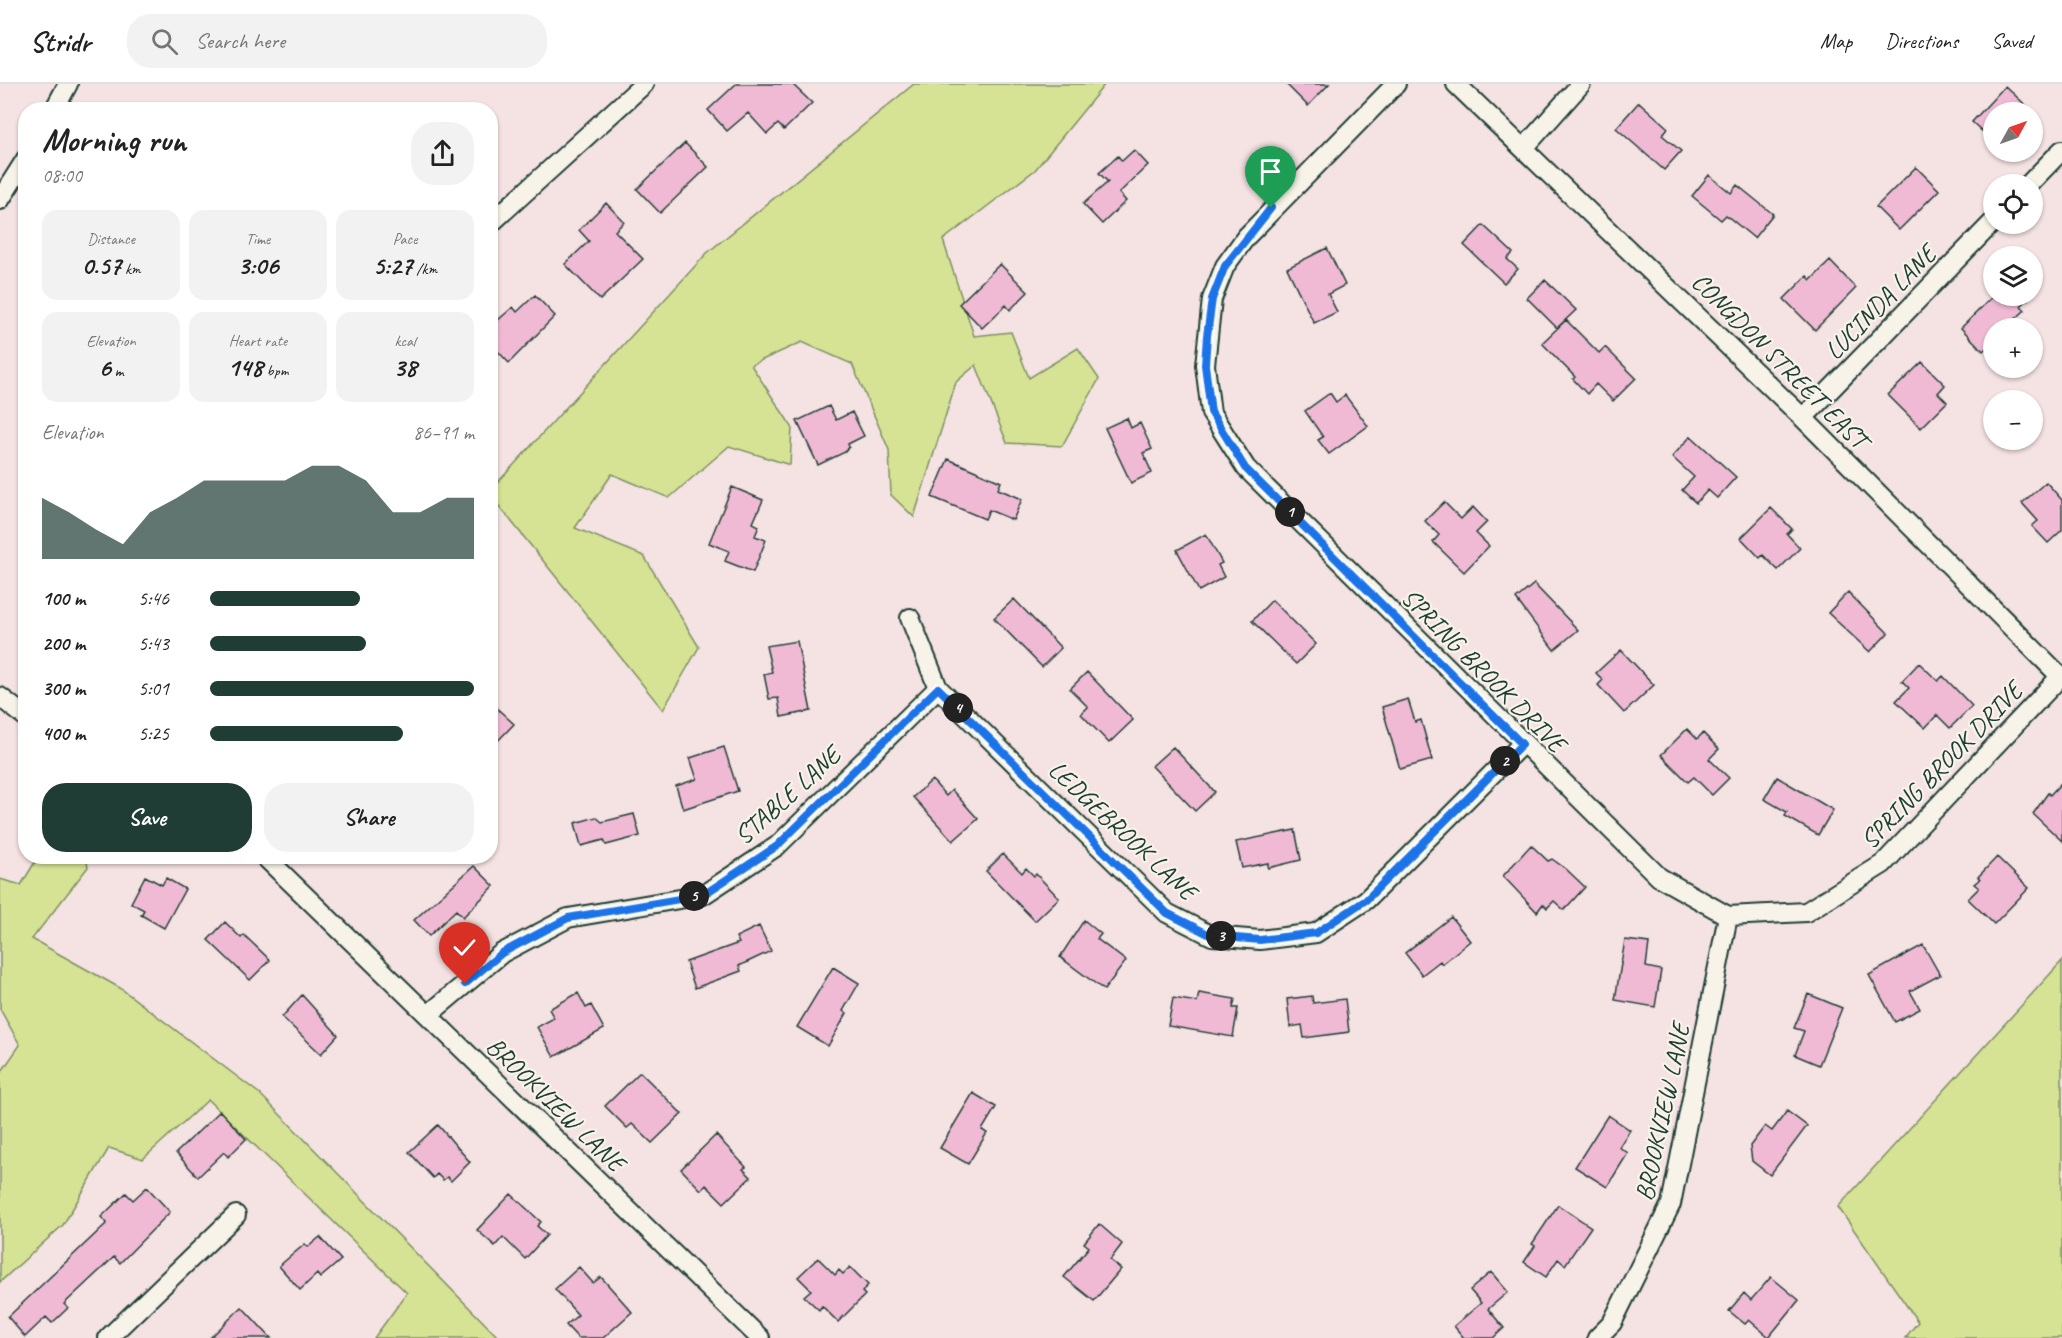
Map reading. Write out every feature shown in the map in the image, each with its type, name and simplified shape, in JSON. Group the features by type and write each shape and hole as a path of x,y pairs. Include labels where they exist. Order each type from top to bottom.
{"street":[{"path":"58,102 68,84"},
{"path":"498,217 644,84"},
{"name":"SPRING BROOK DRIVE","path":"1396,84 1271,208 1225,266 1212,299 1207,336 1205,365 1211,412 1245,468 1659,877 1728,916 1806,912 1883,864 2061,677"},
{"name":"CONGDON STREET EAST","path":"1456,84 1803,418 2061,677"},
{"path":"1524,148 1581,84"},
{"path":"2039,174 2062,150"},
{"path":"0,200 18,172"},
{"name":"LUCINDA LANE","path":"1803,418 1983,232"},
{"name":"LEDGEBROOK LANE","path":"910,618 938,688 1167,913 1212,936 1260,940 1316,933 1366,900 1522,744"},
{"name":"STABLE LANE","path":"428,1015 502,953 568,918 703,895 777,846 938,688"},
{"path":"0,697 18,711"},
{"name":"BROOKVIEW LANE","path":"272,864 760,1338"},
{"name":"BROOKVIEW LANE","path":"1597,1338 1612,1323 1671,1204 1728,916"},
{"path":"108,1338 236,1215"}],"green space":[{"path":"914,84 1105,84 1035,170 943,240 974,336 1011,332 1029,378 1078,348 1099,379 1062,446 1007,443 976,365 956,382 914,517 891,495 889,450 852,364 802,342 751,365 792,427 790,465 729,446 669,498 612,474 575,528 644,556 699,647 663,710 498,505 498,482 707,253"},
{"path":"34,864 87,864 88,867 32,939 120,988 260,1094 499,1338 374,1338 407,1293 208,1100 143,1159 109,1148 63,1225 0,1282 0,1074 20,1045 0,1009 0,879 21,885"},
{"path":"2062,961 2062,1338 1905,1338 1918,1322 1838,1207"}],"building":[{"path":"736,84 792,84 812,103 784,130 778,124 767,134 748,113 727,131 708,110"},
{"path":"1286,84 1329,84 1308,106"},
{"path":"2005,86 2022,102 1990,102"},
{"path":"1639,102 1668,128 1662,135 1681,151 1664,170 1616,128"},
{"path":"1983,110 1983,132 1972,122"},
{"path":"685,143 708,167 660,213 637,189"},
{"path":"1134,150 1148,165 1119,193 1126,201 1102,224 1083,204 1108,182 1099,173 1118,156 1122,161"},
{"path":"1916,167 1939,190 1899,230 1876,207"},
{"path":"1709,175 1731,193 1737,185 1773,214 1754,238 1726,215 1721,220 1692,196"},
{"path":"606,203 624,222 615,231 643,259 600,300 565,264 589,241 579,230"},
{"path":"1483,225 1513,253 1507,259 1518,269 1504,283 1464,245"},
{"path":"1327,248 1345,285 1328,294 1337,312 1314,323 1287,268"},
{"path":"1830,261 1856,288 1815,330 1784,299 1807,276 1811,280"},
{"path":"1000,264 1028,292 1010,310 1006,305 982,328 959,304"},
{"path":"1545,280 1576,310 1557,328 1527,298"},
{"path":"535,295 555,316 509,363 498,351 498,320 513,307 517,312"},
{"path":"1983,306 2021,306 2025,310 2017,318 1983,318 1983,351 1961,328"},
{"path":"1566,320 1599,353 1605,347 1636,378 1613,401 1596,384 1587,394 1573,379 1575,377 1542,343"},
{"path":"1922,362 1945,385 1938,393 1947,402 1921,428 1888,395"},
{"path":"1330,393 1336,402 1345,395 1368,426 1329,454 1318,440 1323,437 1305,411"},
{"path":"829,406 836,420 852,412 864,436 848,444 849,447 845,452 818,465 797,421"},
{"path":"1127,418 1131,428 1140,423 1152,449 1143,453 1152,473 1131,483 1105,428"},
{"path":"1691,436 1736,477 1717,498 1708,490 1696,503 1682,490 1694,477 1672,457"},
{"path":"948,459 1001,482 998,489 1022,499 1013,520 989,510 985,519 932,497"},
{"path":"2046,482 2062,500 2062,530 2048,543 2032,526 2038,521 2022,503"},
{"path":"732,487 763,500 753,523 759,526 755,536 766,540 753,572 725,561 729,551 709,543"},
{"path":"1444,502 1461,519 1473,507 1487,522 1476,533 1489,546 1464,572 1433,542 1439,535 1425,521"},
{"path":"1771,508 1792,529 1787,534 1800,548 1778,570 1763,555 1760,558 1741,538"},
{"path":"1206,534 1222,563 1218,565 1224,577 1199,591 1177,550"},
{"path":"1534,584 1578,630 1554,650 1516,599"},
{"path":"1848,592 1888,633 1870,652 1828,613"},
{"path":"1014,599 1061,648 1042,667 994,618"},
{"path":"1272,600 1316,644 1296,664 1252,621"},
{"path":"797,641 811,711 781,717 778,698 769,699 764,674 772,672 766,646"},
{"path":"1621,650 1654,685 1624,713 1598,685 1603,680 1596,673"},
{"path":"1919,663 1938,681 1943,676 1972,706 1950,728 1937,715 1925,728 1896,701 1909,688 1902,681"},
{"path":"1087,672 1133,720 1109,743 1081,714 1088,707 1070,689"},
{"path":"1408,699 1415,722 1421,720 1432,760 1400,769 1382,707"},
{"path":"498,709 514,724 498,741"},
{"path":"1687,729 1697,739 1703,733 1719,749 1709,759 1729,778 1712,795 1694,777 1688,782 1661,755"},
{"path":"724,747 738,791 683,809 676,786 697,779 690,758"},
{"path":"1173,747 1215,792 1195,811 1152,766"},
{"path":"1777,777 1833,810 1818,835 1785,816 1787,812 1764,799"},
{"path":"932,780 946,796 952,790 978,819 953,841 913,797"},
{"path":"2062,782 2062,841 2033,814 2048,793 2050,795"},
{"path":"634,814 640,836 606,845 604,840 581,846 575,823 596,817 602,822"},
{"path":"1295,830 1301,860 1268,868 1268,863 1242,868 1236,842"},
{"path":"1531,845 1548,861 1552,859 1566,869 1585,887 1564,910 1554,901 1547,908 1543,904 1537,912 1503,876"},
{"path":"1003,854 1022,873 1026,868 1034,876 1036,874 1059,898 1035,921 986,871"},
{"path":"1997,857 2029,888 1994,924 1968,899 1979,888 1974,884 1980,879 1978,877"},
{"path":"474,866 494,886 463,917 456,910 429,936 414,920"},
{"path":"145,876 162,885 166,878 185,889 164,928 141,915 144,910 131,903"},
{"path":"1451,917 1470,941 1442,964 1440,961 1422,975 1405,953"},
{"path":"1084,920 1101,934 1097,939 1126,961 1104,990 1060,957"},
{"path":"225,922 241,938 244,935 270,960 250,980 208,940"},
{"path":"759,926 771,951 739,966 741,971 695,988 686,962 739,943 736,937"},
{"path":"1625,940 1649,943 1646,967 1661,970 1655,1007 1615,1000"},
{"path":"1923,945 1940,975 1910,991 1920,1009 1895,1022 1869,975"},
{"path":"833,967 859,983 843,1011 847,1013 828,1046 797,1027"},
{"path":"578,993 586,1008 591,1005 604,1029 554,1057 537,1027 554,1018 549,1009"},
{"path":"1199,993 1235,999 1233,1008 1238,1008 1233,1037 1168,1026 1173,998 1197,1002"},
{"path":"1808,994 1842,1008 1819,1065 1795,1055 1804,1031 1794,1028"},
{"path":"302,995 338,1035 321,1054 282,1017"},
{"path":"1312,996 1313,1003 1345,999 1349,1032 1304,1038 1302,1025 1290,1027 1287,999"},
{"path":"640,1072 682,1114 652,1143 632,1124 627,1128 605,1106"},
{"path":"973,1093 996,1107 982,1130 987,1133 968,1164 940,1148"},
{"path":"220,1111 246,1139 228,1157 224,1152 198,1177 176,1153"},
{"path":"1787,1111 1807,1126 1770,1175 1752,1161 1750,1146 1765,1126 1772,1131"},
{"path":"1608,1115 1630,1130 1619,1147 1628,1153 1607,1187 1575,1167"},
{"path":"438,1125 470,1162 451,1181 447,1177 443,1180 437,1174 433,1178 409,1152"},
{"path":"716,1135 746,1167 743,1169 751,1177 724,1203 706,1185 701,1190 681,1169"},
{"path":"147,1187 170,1212 120,1263 114,1257 64,1304 68,1308 52,1323 46,1317 25,1337 8,1317 107,1223 101,1217 126,1193 133,1200"},
{"path":"511,1194 541,1222 537,1226 547,1235 525,1259 503,1237 495,1246 477,1230"},
{"path":"1558,1205 1591,1227 1565,1265 1558,1259 1546,1277 1524,1262 1535,1246 1532,1244"},
{"path":"1099,1224 1122,1244 1110,1260 1121,1269 1094,1301 1064,1277 1089,1247 1084,1243"},
{"path":"320,1237 341,1260 320,1278 317,1274 300,1290 279,1266 305,1244 308,1247"},
{"path":"818,1258 835,1275 839,1270 843,1274 850,1267 868,1285 862,1292 865,1295 838,1322 822,1306 819,1310 804,1296 811,1290 798,1277"},
{"path":"579,1267 593,1283 601,1277 632,1312 603,1338 578,1338 566,1325 578,1315 555,1289"},
{"path":"1491,1272 1508,1292 1488,1309 1504,1328 1493,1338 1464,1338 1454,1326 1481,1303 1470,1290"},
{"path":"1771,1277 1799,1300 1769,1337 1749,1320 1745,1324 1729,1311 1744,1293 1751,1300"},
{"path":"242,1307 271,1338 210,1338"}],"route":[{"path":"465,984 502,953 568,918 703,895 777,846 938,688 1167,913 1212,936 1260,940 1316,933 1366,900 1522,744 1245,468 1211,412 1205,365 1212,299 1225,266 1271,208"}]}
